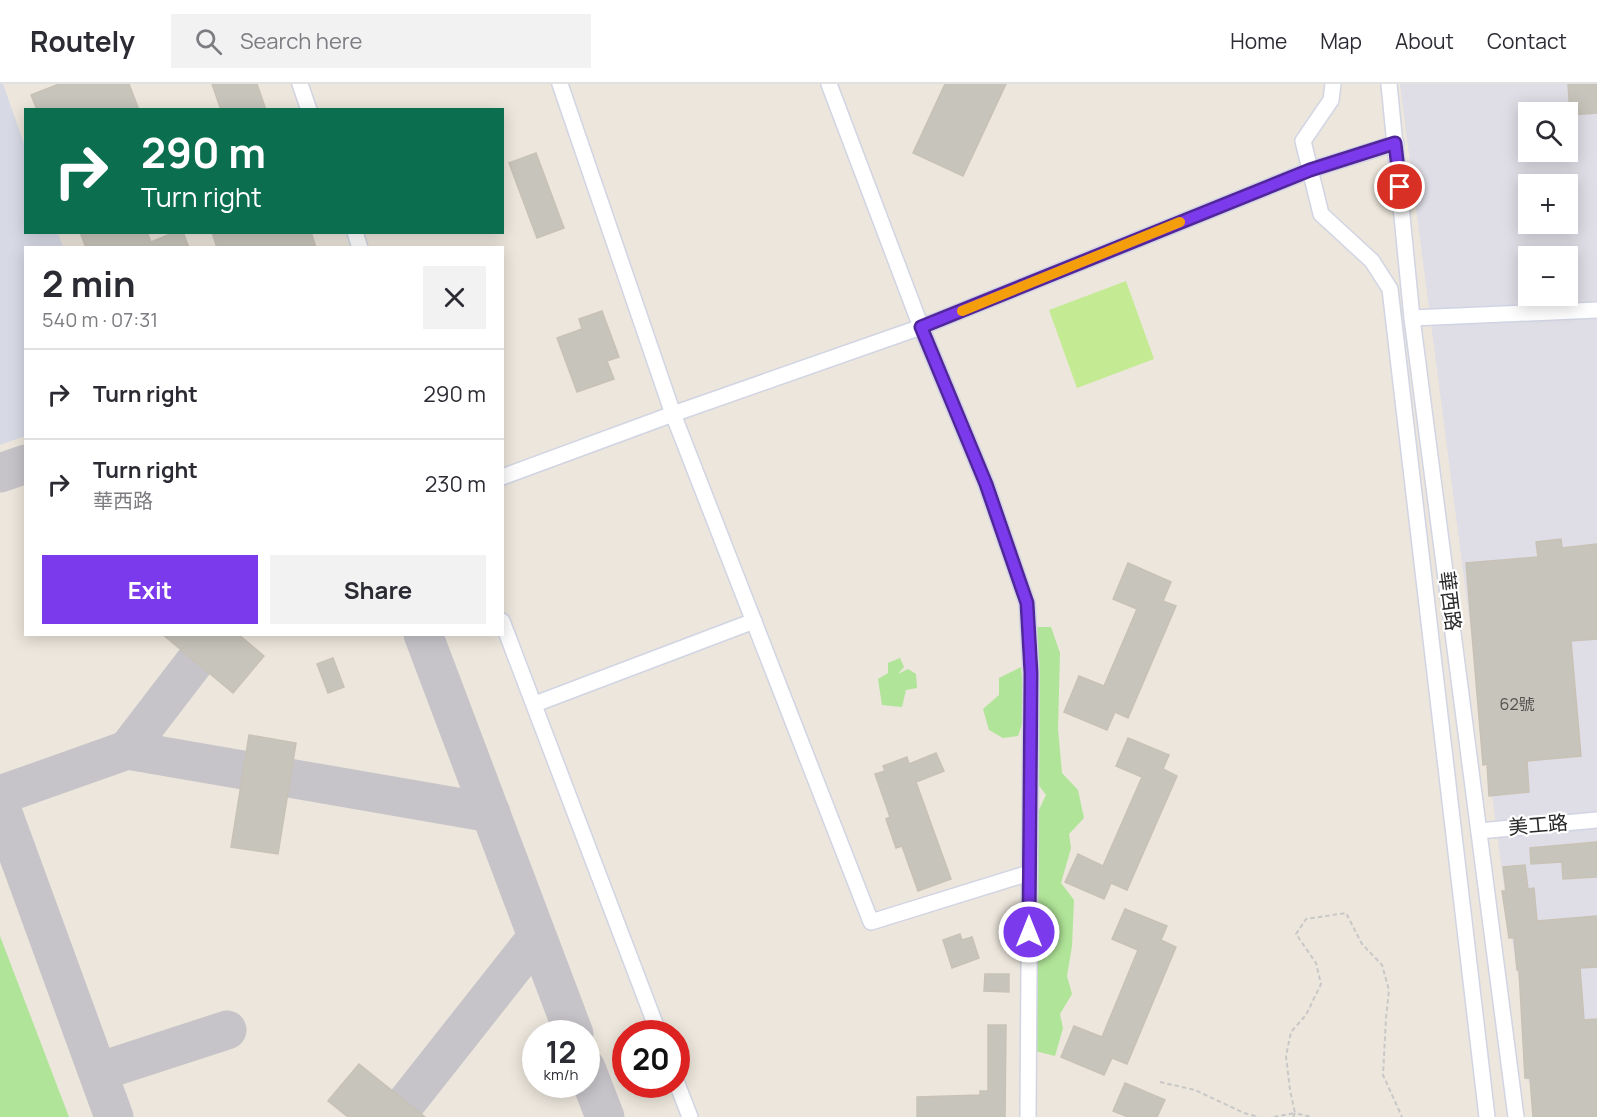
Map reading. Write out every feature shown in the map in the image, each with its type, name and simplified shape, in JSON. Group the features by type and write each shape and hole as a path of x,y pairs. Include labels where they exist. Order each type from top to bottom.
{"street":[{"path":"300,84 308,108"},
{"path":"560,84 673,414 872,922 1029,873"},
{"path":"829,84 921,327 986,484 1027,603 1031,673 1028,1117"},
{"path":"1333,84 1331,100 1303,141 1321,214 1372,261 1390,289 1487,1117"},
{"name":"華西路","path":"1389,84 1412,318 1516,1117"},
{"path":"504,476 921,327 1310,170 1395,143"},
{"path":"1412,318 1597,310"},
{"path":"535,704 754,621"},
{"path":"504,626 654,1020"},
{"name":"美工路","path":"1479,831 1597,820"},
{"path":"683,1098 690,1117"}],"path":[{"path":"1294,1115 1286,1056 1291,1032 1306,1015 1321,984 1316,963 1296,934 1306,919 1346,913 1362,944 1382,965 1389,990 1383,1075 1402,1117"},
{"path":"1160,1082 1195,1090 1244,1113 1259,1117"},
{"path":"1274,1117 1294,1115 1312,1117"}],"shaded area":[{"path":"0,84 3,84 24,143 24,234 58,234 63,246 24,246 24,436 0,445"},
{"path":"1400,84 1597,84 1597,1117 1530,1083 1525,1078 1520,988 1507,910"}],"green space":[{"path":"1126,281 1154,359 1077,388 1049,310"},
{"path":"1034,627 1051,627 1060,653 1058,729 1062,773 1078,790 1084,818 1069,834 1071,848 1061,883 1074,900 1072,946 1067,976 1072,994 1060,1014 1063,1028 1055,1056 1031,1050 1030,829 1046,795 1032,776"},
{"path":"900,658 904,667 898,674 908,669 916,674 917,688 906,690 902,707 882,705 878,679 888,673 888,663"},
{"path":"1021,667 1025,715 1018,736 1003,738 989,730 983,709 999,695 999,678"},
{"path":"0,936 69,1117 0,1117"}],"building":[{"path":"59,84 129,84 138,108 36,108 31,95"},
{"path":"212,84 257,84 265,108 220,108"},
{"path":"945,84 1006,84 963,176 913,153"},
{"path":"1568,84 1597,84 1597,113 1578,114 1578,102 1569,102"},
{"path":"536,153 564,228 537,238 509,163"},
{"path":"81,234 148,234 151,242 170,234 184,234 188,246 85,246"},
{"path":"213,234 312,234 315,246 216,246"},
{"path":"602,311 619,357 607,361 614,379 577,392 557,338 582,329 579,319"},
{"path":"1561,539 1562,548 1597,544 1597,639 1571,641 1581,756 1527,761 1529,792 1489,796 1487,764 1483,765 1466,563 1538,557 1536,542"},
{"path":"1128,563 1171,582 1163,601 1176,606 1128,718 1115,712 1107,730 1064,712 1079,676 1104,686 1137,609 1113,599"},
{"path":"164,636 240,636 264,656 233,693"},
{"path":"333,658 344,687 328,693 317,664"},
{"path":"249,735 296,743 278,854 231,847"},
{"path":"1128,738 1169,755 1163,769 1177,776 1127,890 1111,883 1104,899 1065,882 1078,854 1103,866 1142,777 1116,766"},
{"path":"936,753 944,771 916,782 951,879 918,891 902,846 896,848 886,819 890,817 875,774 885,771 883,766 907,757 909,764"},
{"path":"1597,842 1597,877 1563,879 1562,862 1531,864 1530,848"},
{"path":"1525,865 1528,889 1534,888 1537,921 1597,916 1597,967 1580,968 1584,1020 1597,1019 1597,1117 1533,1117 1530,1078 1525,1078 1519,970 1517,970 1514,938 1509,938 1502,891 1506,891 1503,867"},
{"path":"1125,909 1167,926 1161,940 1176,947 1127,1064 1112,1058 1104,1075 1061,1057 1074,1026 1102,1037 1138,950 1112,939"},
{"path":"960,934 962,940 972,937 979,958 952,968 943,940"},
{"path":"985,974 1009,974 1009,992 984,991"},
{"path":"988,1025 1006,1025 1005,1117 917,1117 917,1097 980,1095 980,1091 988,1091"},
{"path":"359,1064 425,1117 348,1117 328,1101"},
{"path":"1125,1083 1165,1100 1157,1117 1128,1117 1113,1111"}],"taxiway":[{"path":"0,473 24,465"},
{"path":"214,636 127,750 491,813"},
{"path":"424,636 569,1020"},
{"path":"0,795 127,750"},
{"path":"0,805 114,1117"},
{"path":"395,1117 537,937"},
{"path":"98,1072 227,1030"},
{"path":"598,1098 605,1117"}],"slow traffic":[{"path":"962,311 1180,222"}],"route":[{"path":"1029,932 1031,673 1027,603 986,484 921,327 1310,170 1395,143 1400,187"}]}
